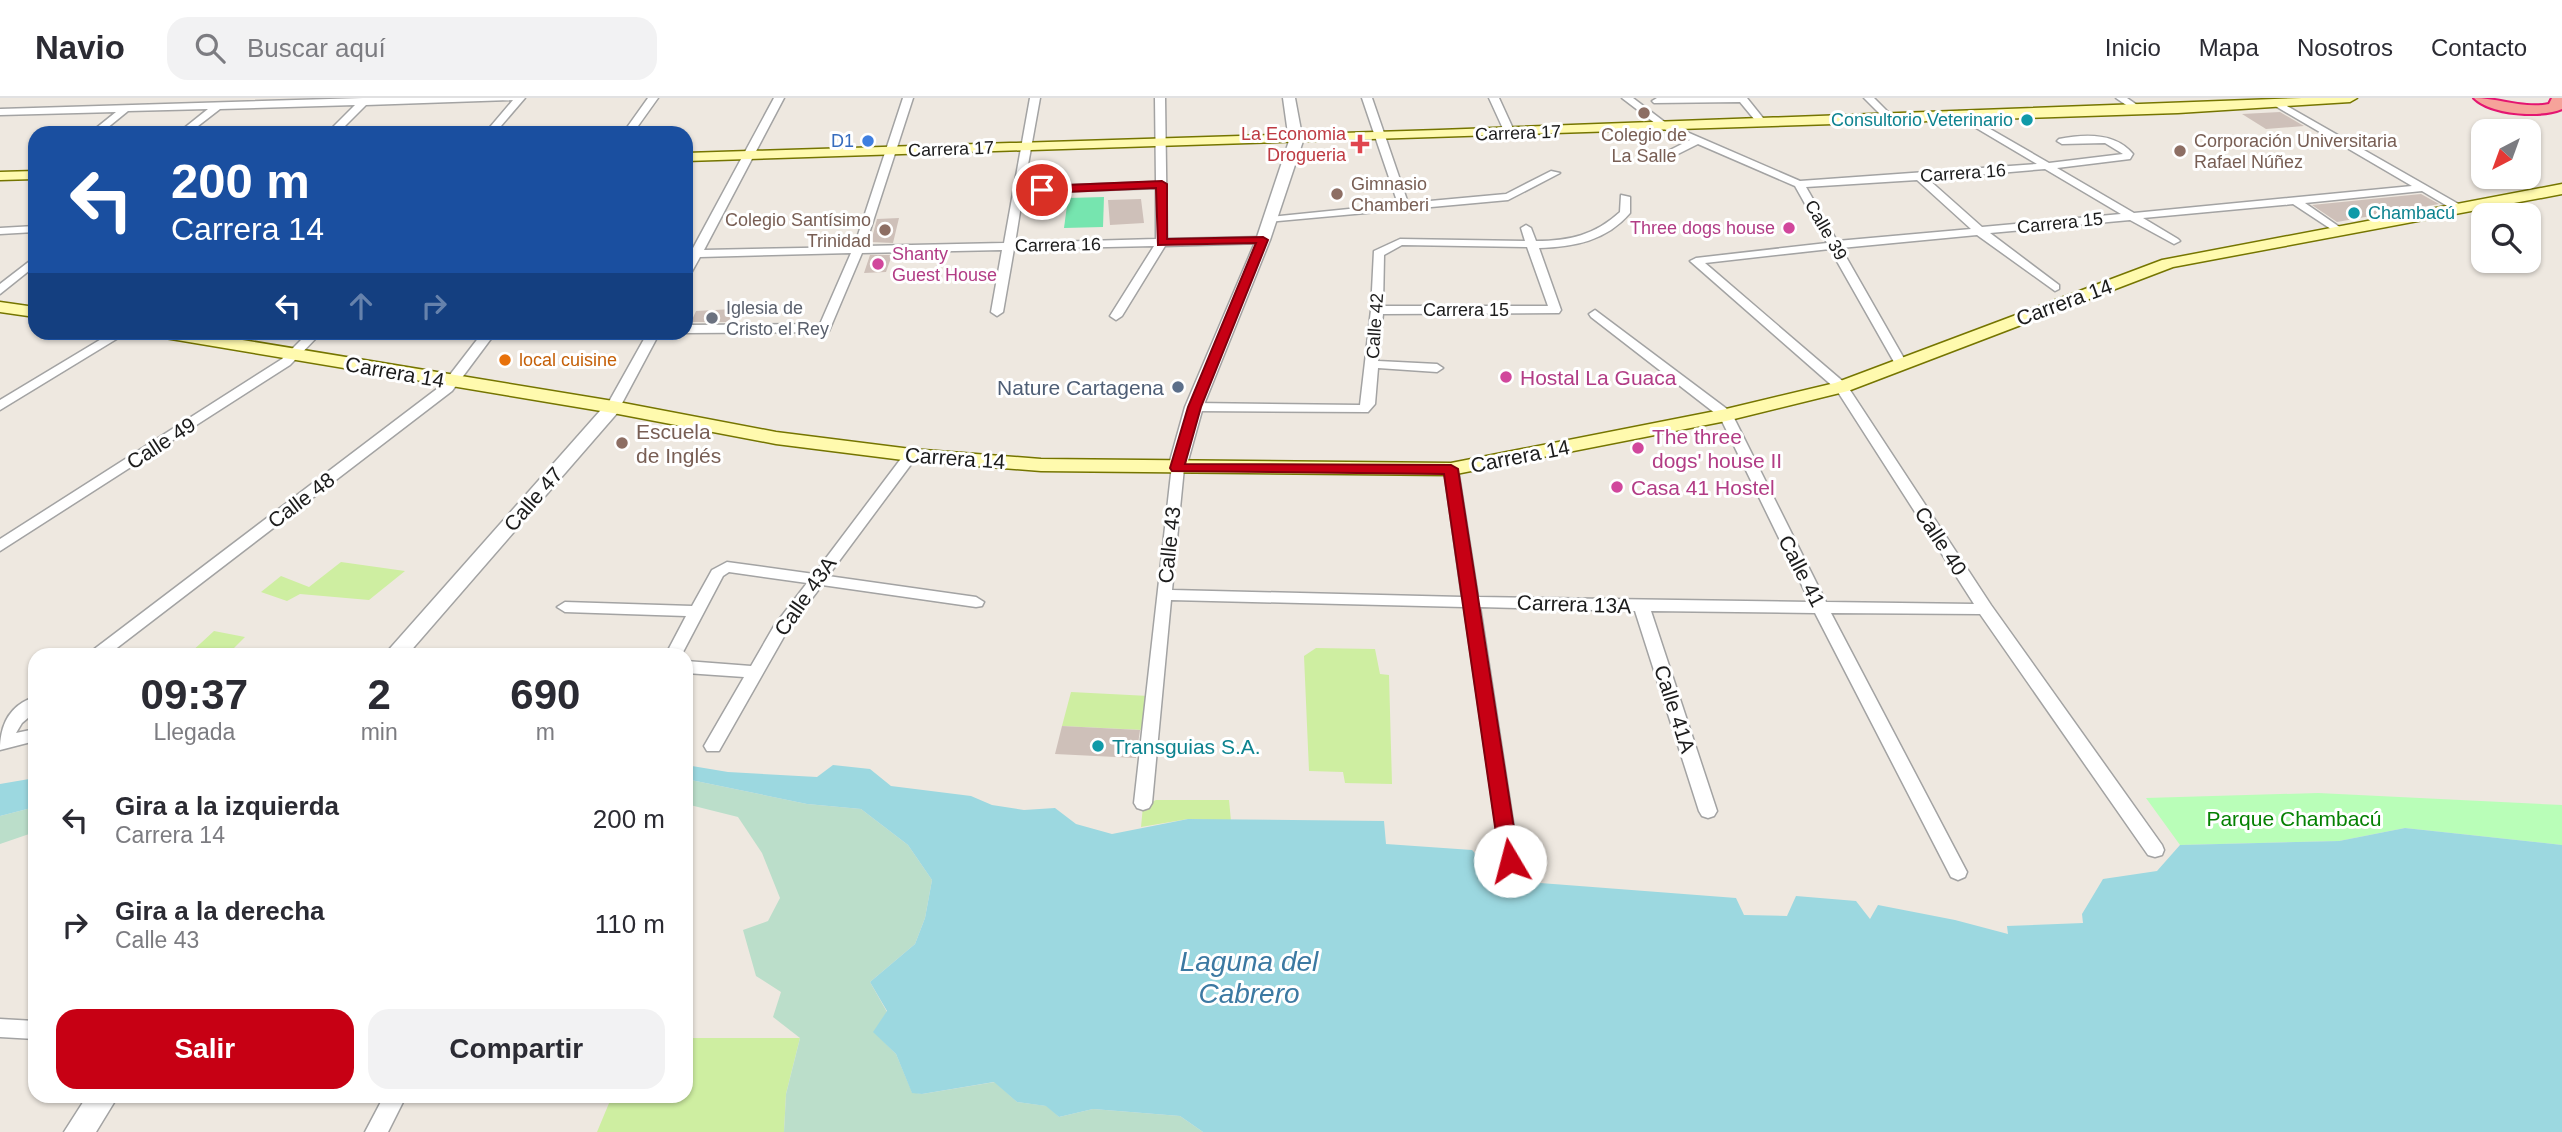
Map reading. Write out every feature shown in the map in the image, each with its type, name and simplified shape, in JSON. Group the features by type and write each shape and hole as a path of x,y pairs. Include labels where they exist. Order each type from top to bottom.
{"highway":[{"path":"2482,98 2562,124"},
{"path":"2510,106 2544,108 2562,104 2560,98"}],"main road":[{"name":"Carrera 17","path":"693,157 1510,134 2350,98"},
{"path":"0,176 28,175"},
{"name":"Carrera 14","path":"206,340 454,383 613,407 776,439 911,455 1041,465 1451,469 1726,415 1841,387 1900,362 2168,263 2562,189"},
{"path":"0,307 28,312"}],"street":[{"path":"2,114 15,98"},
{"path":"192,126 228,98"},
{"path":"2,114 113,107 127,103 218,106 511,98"},
{"path":"496,126 520,98"},
{"path":"633,126 653,98"},
{"path":"693,251 751,155 779,98"},
{"path":"693,330 825,328 858,250 908,98"},
{"path":"997,312 1035,98"},
{"path":"1116,316 1162,242 1160,98"},
{"name":"Calle 43","path":"1143,803 1177,468 1194,407 1263,240 1296,139 1290,98"},
{"path":"1367,98 1403,205"},
{"path":"1494,98 1510,134"},
{"name":"Calle 39","path":"1627,98 1670,128 1799,184 1900,362"},
{"path":"1869,98 1888,117"},
{"path":"2120,98 2138,109"},
{"path":"1657,101 1742,99 1762,124"},
{"path":"339,126 366,100"},
{"path":"2290,102 2458,208"},
{"path":"102,126 127,103"},
{"path":"1959,114 2174,241"},
{"path":"1658,160 1698,140"},
{"name":"Carrera 16","path":"1799,184 2049,167 2126,157 2125,150 2109,140 2062,141"},
{"path":"1270,219 1508,197 1555,173"},
{"path":"1919,176 1981,232 2055,287"},
{"path":"1018,190 1162,184"},
{"name":"Carrera 15","path":"1696,261 2424,188"},
{"path":"1526,228 1532,244 1563,243 1604,232 1615,226 1625,213 1625,197"},
{"path":"2294,200 2337,230"},
{"path":"0,231 28,229"},
{"name":"Carrera 16","path":"693,254 1263,240"},
{"name":"Calle 42","path":"1194,407 1363,410 1368,404 1372,364 1378,253 1388,246 1420,241 1532,244"},
{"name":"Carrera 15","path":"1377,310 1555,310 1532,244"},
{"name":"Calle 40","path":"1696,261 1841,387 1985,609 2155,850"},
{"path":"0,290 28,266"},
{"name":"Calle 41","path":"1595,314 1726,415 1820,607 1958,872"},
{"path":"0,406 109,340"},
{"name":"Calle 49","path":"0,546 294,355 308,340"},
{"name":"Calle 48","path":"107,648 454,383 484,340"},
{"name":"Calle 47","path":"401,648 613,407 650,340"},
{"path":"1372,364 1437,368"},
{"name":"Calle 43A","path":"713,746 753,672 813,582 911,455"},
{"path":"1451,469 1510,861"},
{"path":"677,648 695,611 721,569 976,603"},
{"name":"Carrera 13A","path":"1164,595 1641,606 1985,609"},
{"name":"Calle 41A","path":"1641,606 1708,811"},
{"path":"565,607 695,611"},
{"path":"693,668 753,672"},
{"path":"1,744 15,719 28,709"},
{"path":"1,744 28,737"},
{"path":"0,1028 28,1030"},
{"path":"79,1132 99,1103"},
{"path":"376,1132 391,1103"}],"green space":[{"path":"1104,197 1103,227 1064,228 1068,198"},
{"path":"341,562 405,571 369,600 300,594 287,601 261,592 281,576 309,587"},
{"path":"214,631 245,637 234,648 196,648"},
{"path":"1316,648 1375,649 1380,674 1389,675 1392,784 1345,783 1343,772 1309,771 1304,656"},
{"path":"1071,692 1149,696 1143,730 1062,726"},
{"path":"693,780 807,804 861,809 908,845 932,880 925,918 915,944 870,982 887,1012 874,1032 896,1054 912,1092 922,1094 995,1082 1017,1102 1047,1106 1059,1117 1093,1109 1180,1116 1203,1132 784,1132 786,1094 800,1038 773,1017 781,992 756,976 743,930 768,921 780,898 762,853 738,817 693,806"},
{"name":"Parque Chambacú","path":"2318,793 2562,805 2562,845 2405,828 2339,841 2180,845 2146,798"},
{"path":"1156,800 1229,800 1231,821 1188,819 1141,827 1143,806"},
{"path":"28,809 28,834 0,844 0,816"},
{"path":"693,1038 800,1038 786,1094 784,1132 597,1132 609,1103 693,1103"}],"water":[{"name":"Laguna del Cabrero","path":"833,765 870,769 891,786 971,796 992,805 1024,810 1055,808 1076,824 1112,834 1188,819 1384,821 1386,844 1472,850 1501,880 1736,898 1744,915 1787,916 1796,896 1856,901 1870,919 1878,905 1955,920 2008,934 2007,926 2083,923 2082,914 2103,879 2157,871 2180,845 2339,841 2405,828 2562,845 2562,1132 1203,1132 1180,1116 1093,1109 1059,1117 1046,1106 1017,1102 994,1082 922,1094 912,1093 896,1054 873,1032 887,1011 870,982 915,944 925,918 932,880 908,845 861,809 807,804 693,780 693,766 728,772 817,777"},
{"path":"28,779 28,809 0,816 0,784"}],"building":[{"path":"2280,112 2304,126 2266,129 2242,114"},
{"name":"Chambacú","path":"2421,194 2439,204 2337,222 2312,205"},
{"path":"1141,199 1144,223 1110,225 1108,200"},
{"name":"Colegio Santísimo Trinidad","path":"899,218 893,243 871,242 877,219"},
{"name":"Shanty Guest House","path":"870,255 892,255 886,272 864,273"},
{"name":"Iglesia de Cristo el Rey","path":"733,309 729,322 693,322 696,311"},
{"name":"Transguias S.A.","path":"1062,726 1140,730 1136,758 1055,754"}],"place":[{"name":"Colegio de La Salle","path":"1644,113"},
{"name":"Consultorio Veterinario","path":"2027,120"},
{"name":"D1","path":"868,141"},
{"name":"La Economia Drogueria","path":"1360,144"},
{"name":"Corporación Universitaria Rafael Núñez","path":"2180,151"},
{"name":"Gimnasio Chamberi","path":"1337,194"},
{"name":"Chambacú","path":"2354,213"},
{"name":"Three dogs house","path":"1789,228"},
{"name":"Colegio Santísimo Trinidad","path":"885,230"},
{"name":"Shanty Guest House","path":"878,264"},
{"name":"Iglesia de Cristo el Rey","path":"712,318"},
{"name":"local cuisine","path":"505,360"},
{"name":"Hostal La Guaca","path":"1506,377"},
{"name":"Nature Cartagena","path":"1178,387"},
{"name":"Escuela de Inglés","path":"622,443"},
{"name":"The three dogs' house II","path":"1638,448"},
{"name":"Casa 41 Hostel","path":"1617,487"},
{"name":"Transguias S.A.","path":"1098,746"}],"route":[{"path":"1042,190 1162,184 1162,242 1263,240 1194,407 1177,468 1451,469 1510,861"}]}
